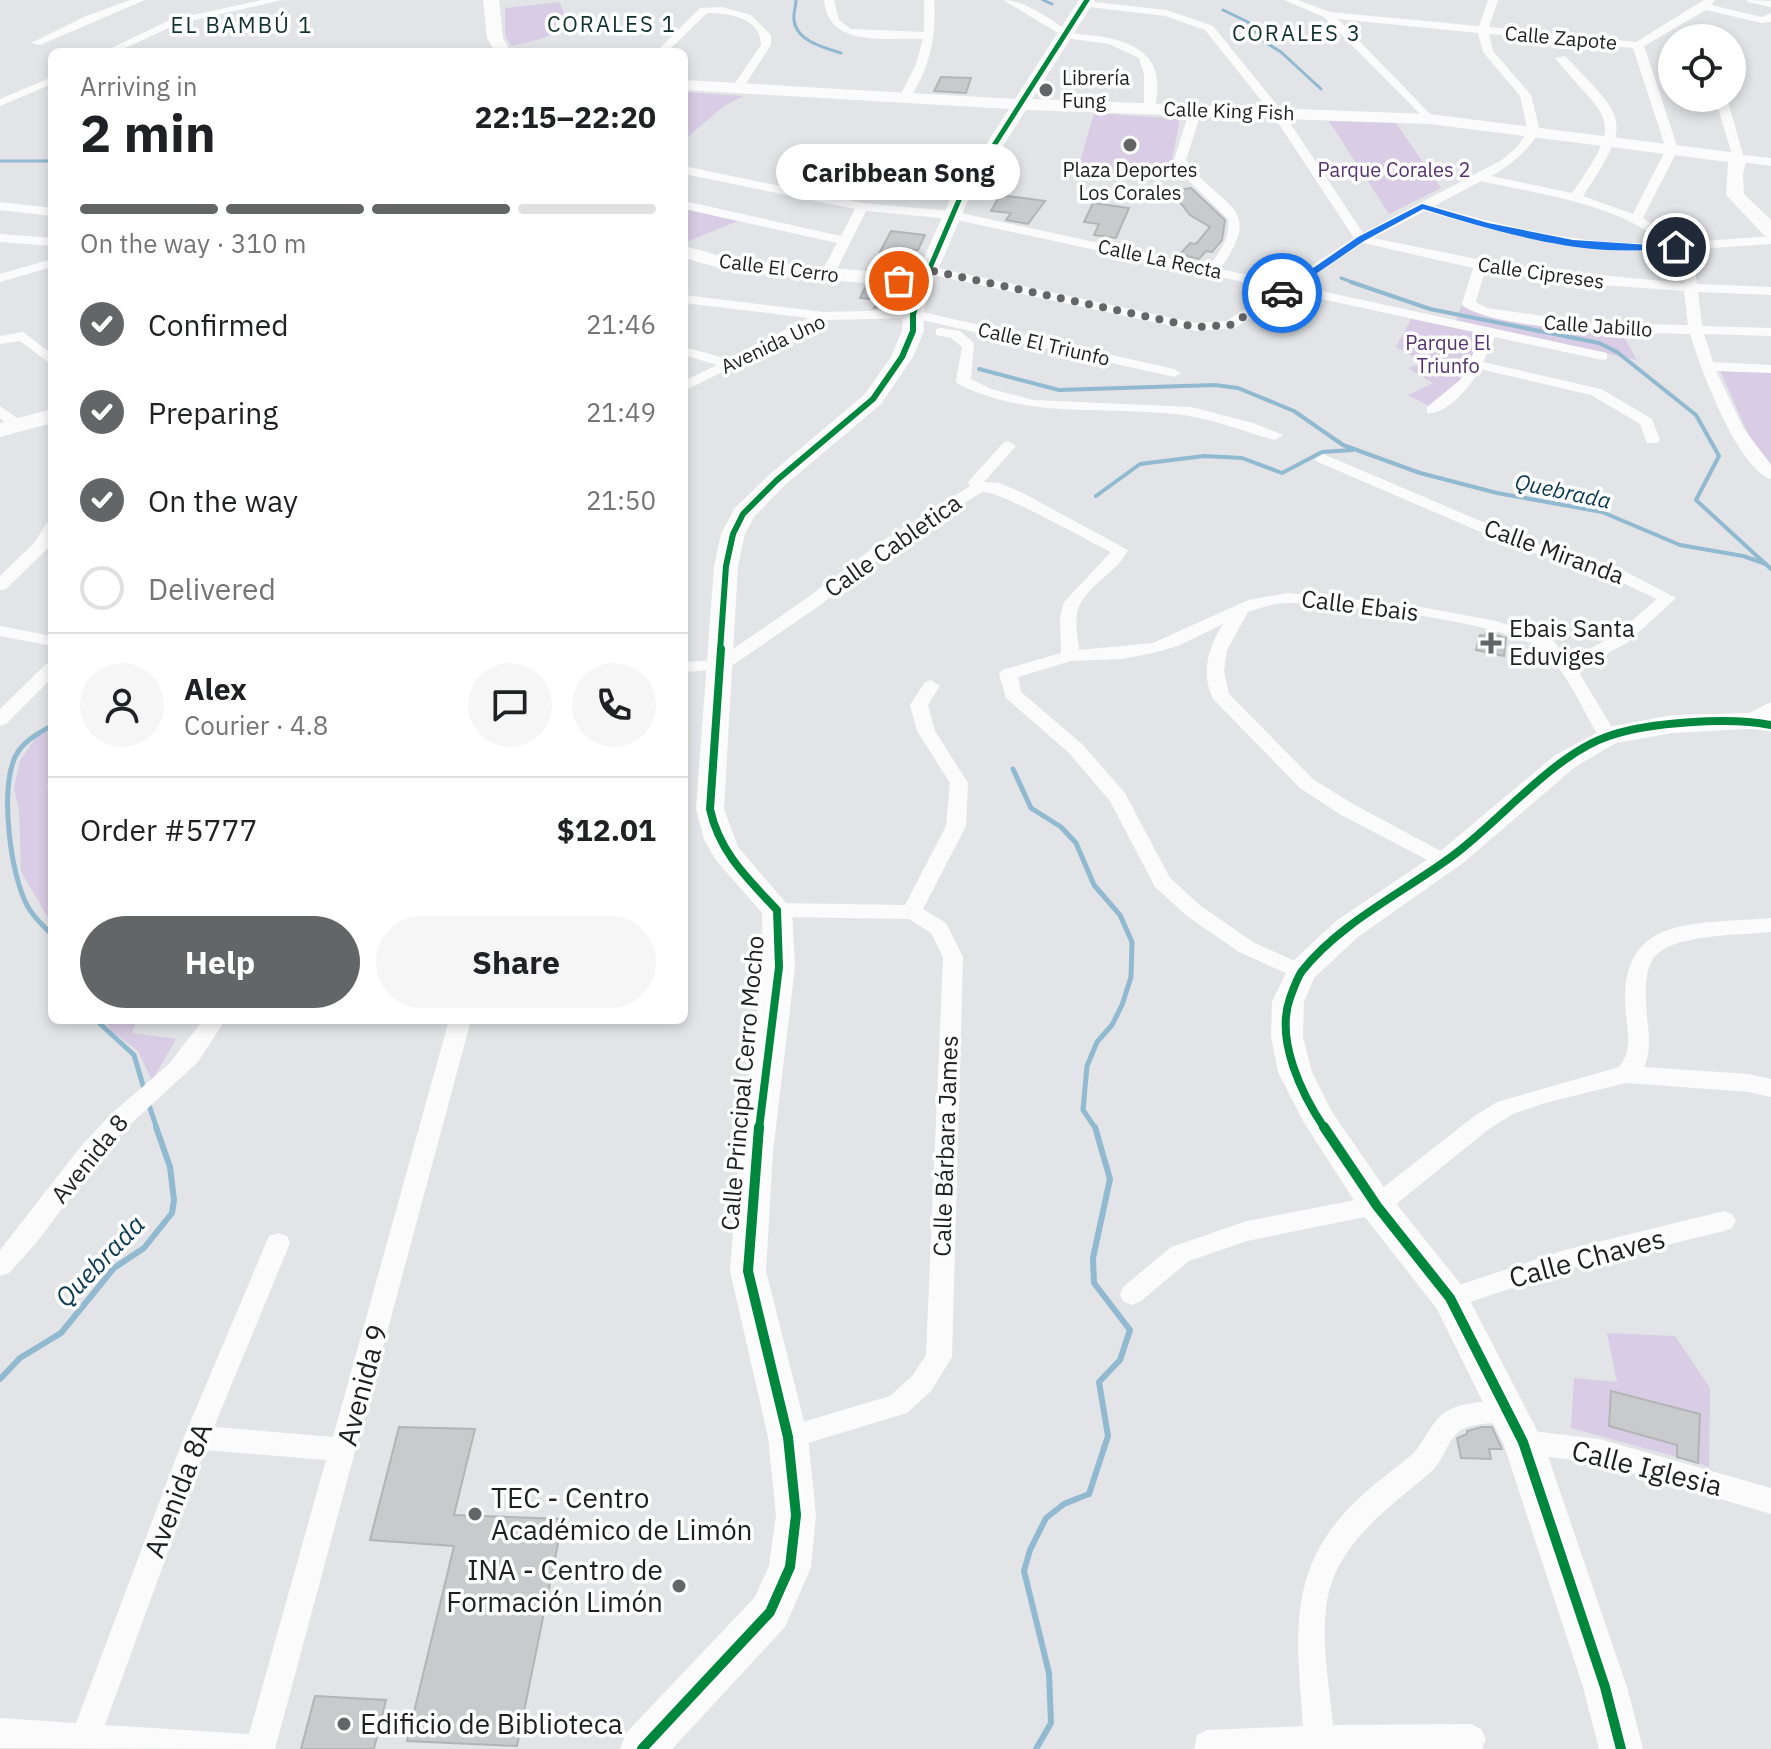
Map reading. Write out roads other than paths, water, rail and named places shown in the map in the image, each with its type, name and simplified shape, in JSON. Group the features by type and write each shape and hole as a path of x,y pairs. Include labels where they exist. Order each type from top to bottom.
{"street":[{"path":"36,43 90,18 140,0"},
{"path":"117,48 174,22 277,0"},
{"path":"491,0 494,8 491,27 500,48"},
{"path":"829,0 833,21 838,28 849,32 931,36"},
{"path":"904,100 922,69 931,36 929,0"},
{"path":"1008,0 1063,34 1108,40 1143,55 1149,65 1150,108"},
{"path":"1289,0 1328,15 1429,119"},
{"path":"925,276 1196,327 1230,325 1361,239 1506,163 1521,150 1534,131 1530,108 1525,95 1494,63 1483,31 1493,0 1500,0"},
{"path":"1752,0 1771,4"},
{"path":"1085,2 1167,13 1209,28 1278,113 1361,239"},
{"name":"Calle Principal Cerro Mocho","path":"642,1749 770,1612 790,1567 796,1515 788,1437 748,1271 756,1152 779,967 777,910 724,852 713,832 710,809 726,566 733,534 743,514 777,480 873,399 902,357 925,276 952,215 1085,2"},
{"path":"1636,220 1672,149 1638,45 1707,4 1765,21 1771,16"},
{"path":"665,48 701,12 709,10 754,19 766,35 766,45 737,89"},
{"name":"Calle Zapote","path":"1328,15 1638,45"},
{"path":"1561,58 1588,84 1606,109 1610,141 1574,200"},
{"path":"0,103 48,82"},
{"name":"Calle King Fish","path":"688,85 904,100 1429,119 1771,162"},
{"path":"1196,109 1180,160 1187,174 1229,210 1237,222 1237,235 1213,270"},
{"path":"1725,112 1738,158 1734,174 1735,195 1771,231"},
{"name":"Calle La Recta","path":"688,171 862,207 952,215 1602,356"},
{"path":"1479,177 1574,200 1636,220 1676,247 1690,266 1695,332 1708,366 1743,440 1771,474"},
{"path":"719,189 731,180"},
{"path":"690,207 707,199"},
{"path":"0,206 48,212"},
{"path":"1422,206 1486,225 1573,243 1632,248 1771,240"},
{"path":"690,207 843,240"},
{"path":"827,275 862,207"},
{"path":"0,238 48,242"},
{"name":"Calle Cipreses","path":"1361,239 1480,265 1620,284 1771,291"},
{"name":"Calle El Cerro","path":"688,253 734,266 827,275 925,276"},
{"path":"0,278 48,264"},
{"name":"Calle Jabillo","path":"1480,265 1469,299 1469,304 1476,310 1566,325 1695,332 1771,332"},
{"path":"688,299 824,316"},
{"name":"Avenida Uno","path":"688,385 824,316 913,322"},
{"path":"913,322 962,338 969,346 963,381 982,393 1048,406 1194,411 1275,435"},
{"name":"Calle El Triunfo","path":"913,322 1174,373"},
{"path":"1432,410 1457,392 1491,332"},
{"path":"0,340 23,336 48,358"},
{"path":"688,352 730,364"},
{"path":"1475,364 1596,392 1647,422 1652,440"},
{"path":"1708,366 1771,369"},
{"path":"0,410 10,428 48,417"},
{"path":"978,488 976,482 979,476 1008,446"},
{"name":"Calle Miranda","path":"1323,459 1524,545 1609,570 1668,598 1641,627 1603,652 1565,668"},
{"name":"Calle Cabletica","path":"721,665 813,602 888,544 978,488 993,486 1120,550 1117,559 1088,585 1069,609 1070,656"},
{"path":"0,585 42,545 48,534"},
{"name":"Calle Ebais","path":"1070,656 1142,651 1174,641 1268,599 1299,597 1475,620 1535,638 1555,653 1608,736"},
{"path":"1242,609 1224,635 1216,659 1214,678 1220,696 1307,784 1348,810 1443,861"},
{"path":"0,631 48,640"},
{"path":"1070,656 1008,674 1012,694 1098,773 1118,798 1162,882 1194,911 1246,947 1301,972"},
{"path":"688,667 721,665"},
{"path":"0,720 48,672"},
{"path":"777,910 911,912 956,826 959,783 926,731 919,705 931,686"},
{"path":"1621,1749 1605,1687 1523,1442 1450,1298 1377,1206 1320,1121 1295,1072 1287,1037 1288,1002 1301,972 1347,929 1443,861 1565,761 1608,736 1673,724 1766,719"},
{"name":"Calle Bárbara James","path":"788,1437 898,1405 922,1383 939,1357 953,957 946,938 931,919 911,912"},
{"path":"1626,1074 1640,1048 1635,1000 1637,973 1647,950 1672,935 1771,925"},
{"name":"Avenida 8","path":"0,1266 27,1239 101,1138 126,1112 167,1082 191,1055 211,1024"},
{"name":"Avenida 9","path":"260,1749 459,1024"},
{"path":"1132,1294 1180,1254 1247,1231 1377,1206 1505,1108 1626,1074 1749,1083 1771,1088"},
{"name":"Calle Chaves","path":"1450,1298 1565,1260 1724,1221"},
{"name":"Avenida 8A","path":"85,1739 197,1437 278,1243"},
{"path":"1319,1740 1311,1632 1315,1592 1326,1563 1362,1513 1431,1455 1443,1431 1456,1418 1508,1411"},
{"path":"197,1437 344,1450"},
{"name":"Calle Iglesia","path":"1523,1442 1599,1451 1771,1501"},
{"path":"0,1733 249,1749"},
{"path":"1207,1745 1319,1740 1471,1739"}],"waterway":[{"path":"796,0 794,20 800,33 812,42 841,53"},
{"name":"Quebrada","path":"1043,0 1052,4"},
{"path":"1223,10 1248,22 1263,41 1281,52 1321,89"},
{"path":"0,161 48,161"},
{"path":"1341,278 1357,284"},
{"path":"1351,282 1430,309 1599,343 1617,352 1696,415 1719,456 1696,500 1765,564"},
{"name":"Quebrada","path":"979,369 1059,390 1215,385 1238,388 1294,411 1343,445 1420,473 1497,493 1602,512 1680,545 1743,556 1765,564"},
{"name":"Quebrada","path":"1096,496 1140,464 1204,456 1242,458 1282,473 1322,452 1353,450"},
{"name":"Quebrada","path":"1765,564 1771,569"},
{"name":"Quebrada","path":"48,728 26,742 18,752 8,790 9,833 16,875 30,911 48,931"},
{"name":"Quebrada","path":"1013,769 1031,808 1061,827 1076,843 1094,885 1120,915 1132,942 1131,977 1122,1005 1112,1025 1097,1042 1087,1066 1083,1110 1095,1128"},
{"name":"Quebrada","path":"100,1024 134,1055 145,1092"},
{"name":"Quebrada","path":"148,1102 157,1129"},
{"name":"Quebrada","path":"0,1379 20,1358 61,1333 114,1268 144,1248 172,1213 174,1200 170,1167 156,1127"},
{"name":"Quebrada","path":"1036,1749 1051,1723 1049,1673 1024,1571 1030,1550 1046,1518 1064,1504 1089,1494 1108,1436 1099,1382 1120,1360 1130,1330 1094,1283 1093,1258 1110,1179 1095,1128"}],"place":[{"name":"Librería Fung","path":"1046,90"},
{"name":"Plaza Deportes Los Corales","path":"1130,145"},
{"name":"Caribbean Song","path":"899,281"},
{"name":"Ebais Santa Eduviges","path":"1491,643"},
{"name":"TEC - Centro Académico de Limón","path":"475,1514"},
{"name":"INA - Centro de Formación Limón","path":"679,1586"},
{"name":"Edificio de Biblioteca","path":"344,1724"}],"district":[{"name":"CORALES 1","path":"612,24"},
{"name":"EL BAMBÚ 1","path":"242,25"},
{"name":"CORALES 3","path":"1297,33"}],"park label":[{"name":"Parque Corales 2","path":"1394,170"},
{"name":"Parque El Triunfo","path":"1448,354"}]}
